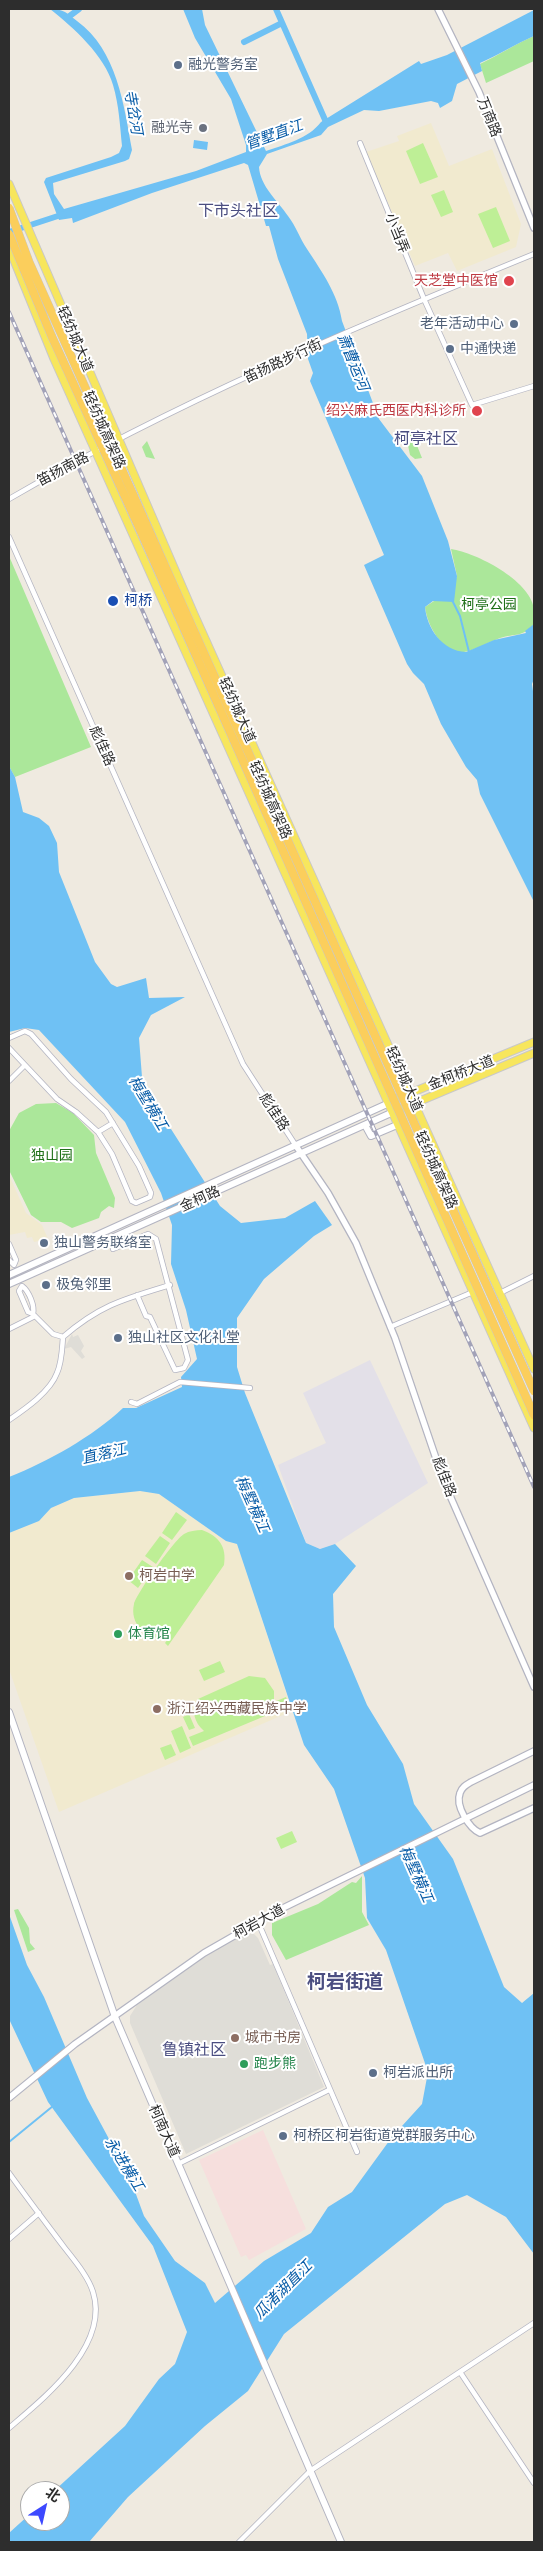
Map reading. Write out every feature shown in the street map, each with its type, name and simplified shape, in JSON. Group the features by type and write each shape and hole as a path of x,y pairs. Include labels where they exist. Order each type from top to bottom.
{"highway":[{"name":"轻纺城高架路","path":"9,208 29,262 534,1391"},
{"name":"轻纺城高架路","path":"9,234 52,337 534,1415"}],"main road":[{"name":"轻纺城大道","path":"9,184 117,439 534,1369"},
{"name":"轻纺城大道","path":"9,248 54,359 97,450 391,1113 534,1428"},
{"name":"金柯桥大道","path":"387,1104 534,1042"},
{"name":"金柯桥大道","path":"391,1113 534,1053"},
{"name":"金柯路","path":"9,1274 15,1268 145,1214 387,1104"},
{"name":"金柯路","path":"9,1284 391,1113"},
{"path":"364,1125 371,1136 397,1125"},
{"name":"柯南大道","path":"9,1712 115,2017 341,2542"}],"street":[{"name":"万商路","path":"438,9 479,92 534,228"},
{"name":"小当弄","path":"360,143 424,299 472,405 534,386"},
{"name":"笛扬路步行街","path":"117,439 367,322 534,254"},
{"name":"笛扬南路","path":"9,499 117,439"},
{"name":"彪佳路","path":"9,537 243,1064 328,1192 356,1243 390,1327 444,1482 534,1687"},
{"path":"9,1038 25,1031 31,1034 71,1079 106,1112 139,1166 151,1192 150,1197 136,1203 132,1202 112,1154 98,1132 76,1112 57,1099 9,1048"},
{"path":"9,1081 25,1065"},
{"path":"98,1132 113,1123"},
{"path":"113,1249 148,1234 156,1239 170,1285 188,1360 188,1365 179,1371 175,1370 150,1317 146,1316 137,1295"},
{"path":"9,1244 16,1260 15,1268"},
{"path":"9,1260 15,1268 22,1286 19,1291 28,1312 34,1315 53,1334 63,1337"},
{"path":"500,1293 534,1276"},
{"path":"9,1420 54,1380 58,1372 63,1337 85,1318 102,1308 170,1285"},
{"path":"390,1327 472,1292"},
{"path":"9,1329 34,1315"},
{"path":"131,1402 137,1404 180,1382 250,1388"},
{"path":"534,1751 463,1787 459,1794 461,1807 466,1818 472,1829 480,1833 489,1831 534,1808"},
{"name":"柯岩大道","path":"9,2098 75,2044 204,1953 258,1922 353,1873 534,1785"},
{"path":"258,1922 357,2152"},
{"path":"178,2164 329,2090"},
{"path":"9,2173 76,2264 93,2292 96,2312 90,2335 79,2358 64,2378 9,2428"},
{"path":"9,2238 39,2214"},
{"path":"239,2542 310,2471 534,2324"},
{"path":"460,2372 534,2484"}],"shaded area":[{"path":"431,123 449,166 492,149 521,224 516,247 457,271 448,253 415,266 366,152 399,141 397,136"},
{"path":"9,1175 26,1213 42,1225 48,1239 34,1242 32,1237 27,1238 25,1232 9,1235"},
{"path":"72,1334 73,1337 78,1335 84,1346 81,1351 85,1357 82,1359 71,1347 64,1349"},
{"path":"370,1360 428,1483 335,1544 320,1549 306,1543 278,1465 326,1443 303,1393"},
{"path":"140,1491 159,1494 226,1541 237,1544 292,1711 59,1812 9,1669 9,1533 39,1521 51,1508 74,1498"},
{"path":"243,1933 254,1934 258,1938 270,1965 273,1964 324,2087 186,2154 130,2023 130,2016 137,2005 201,1959"},
{"path":"263,2130 306,2229 249,2260 246,2255 241,2257 199,2160"}],"green space":[{"path":"534,36 534,61 486,83 480,64"},
{"path":"423,143 438,177 420,184 406,151"},
{"path":"444,190 453,212 441,217 431,195"},
{"path":"496,207 510,241 493,248 478,214"},
{"path":"412,433 422,458 415,459 410,455 406,436"},
{"path":"147,441 155,459 146,457 142,447"},
{"name":"柯亭公园","path":"451,549 487,562 512,578 530,598 534,610 534,624 522,633 500,638 464,652 456,652 443,644 432,630 425,607 434,601 447,600 457,576"},
{"path":"9,556 91,747 15,777 9,766"},
{"name":"独山园","path":"56,1103 73,1113 94,1135 96,1153 115,1198 114,1208 109,1206 101,1212 99,1218 72,1228 61,1222 41,1222 31,1215 9,1170 9,1131 19,1113 36,1104"},
{"path":"176,1512 187,1520 172,1540 162,1533"},
{"path":"202,1530 213,1535 220,1543 224,1553 224,1565 168,1646 165,1643 168,1639 161,1639 147,1634 137,1625 133,1612 134,1604 156,1567 179,1538 188,1532"},
{"path":"160,1536 170,1543 156,1564 145,1556"},
{"path":"142,1560 153,1567 138,1588 128,1580"},
{"path":"220,1661 225,1672 204,1681 199,1670"},
{"path":"249,1676 265,1678 274,1691 274,1702 286,1697 289,1706 193,1746 189,1737 204,1731 198,1724 194,1712 198,1699"},
{"path":"189,1714 195,1728 189,1730 183,1717"},
{"path":"182,1726 191,1748 180,1753 171,1731"},
{"path":"171,1744 176,1755 165,1760 160,1748"},
{"path":"292,1831 297,1842 281,1849 276,1838"},
{"path":"362,1876 362,1912 369,1925 286,1960 272,1935 272,1923 318,1904 352,1882 356,1883"},
{"path":"18,1909 29,1928 30,1943 35,1949 28,1952 14,1910"}],"water":[{"name":"萧曹运河","path":"50,9 68,14 91,33 101,47 110,63 122,97 132,150 129,159 125,161 53,183 54,194 64,209 196,171 246,152 246,145 231,99 195,38 183,9 202,9 205,25 266,151 310,133 321,122 419,61 421,64 447,55 534,10 534,36 480,63 482,71 457,84 452,101 440,108 438,103 431,101 379,111 364,110 328,127 321,135 267,154 259,167 266,187 291,220 329,284 379,419 422,476 448,541 457,576 454,602 433,601 425,607 429,623 437,637 450,648 466,652 494,640 526,633 525,631 534,624 534,679 532,684 534,698 534,902 480,794 477,780 466,767 441,724 424,684 407,664 364,565 384,555 310,381 313,373 308,359 307,334 278,259 269,226 266,226 248,165 244,163 152,193 73,223 72,218 59,220 44,182 46,178 111,157 119,153 122,146 117,100 109,74 96,53 87,43"},
{"path":"194,140 208,142 207,150 193,148"},
{"path":"9,766 15,777 23,812 39,818 49,826 57,843 59,872 95,962 111,984 117,987 146,978 149,998 185,997 151,1015 139,1038 142,1077 150,1109 167,1129 171,1129 220,1206 241,1223 285,1218 315,1201 332,1225 314,1236 264,1279 237,1318 237,1367 245,1393 306,1543 320,1549 335,1544 356,1566 333,1594 334,1627 367,1705 403,1764 414,1804 453,1859 504,1987 522,2003 534,1993 534,2254 506,2217 467,2195 445,2204 284,2334 248,2391 205,2426 128,2497 89,2542 9,2542 9,2533 20,2523 20,2531 70,2531 70,2481 65,2481 125,2426 159,2379 175,2364 187,2332 153,2246 48,2102 9,2019 9,1914 27,1965 44,1997 87,2098 130,2178 144,2216 175,2261 205,2283 215,2303 264,2261 311,2233 328,2207 352,2192 392,2137 422,2104 428,2072 386,1950 367,1918 365,1878 334,1789 304,1745 237,1544 226,1541 159,1494 140,1491 74,1498 51,1508 39,1521 9,1533 9,1477 39,1464 84,1438 123,1408 136,1408 182,1387 181,1377 197,1359 186,1310 171,1264 172,1225 161,1193 125,1122 39,1030 25,1028 9,1032"}],"waterway":[{"path":"67,18 79,9"},
{"path":"276,9 326,122"},
{"path":"244,42 282,23"},
{"name":"管墅直江","path":"9,232 64,214"},
{"path":"452,600 460,616 469,652"},
{"path":"9,2142 53,2106"}],"railway":[{"path":"9,312 534,1487"}],"place":[{"name":"融光警务室","path":"178,65"},
{"name":"融光寺","path":"203,128"},
{"name":"天芝堂中医馆","path":"509,281"},
{"name":"老年活动中心","path":"514,324"},
{"name":"中通快递","path":"450,349"},
{"name":"绍兴麻氏西医内科诊所","path":"477,411"},
{"name":"柯桥","path":"113,601"},
{"name":"独山警务联络室","path":"44,1243"},
{"name":"极兔邻里","path":"46,1285"},
{"name":"独山社区文化礼堂","path":"118,1338"},
{"name":"柯岩中学","path":"129,1576"},
{"name":"体育馆","path":"118,1634"},
{"name":"浙江绍兴西藏民族中学","path":"157,1709"},
{"name":"城市书房","path":"235,2038"},
{"name":"跑步熊","path":"244,2064"},
{"name":"柯岩派出所","path":"373,2073"},
{"name":"柯桥区柯岩街道党群服务中心","path":"283,2136"}],"district":[{"name":"下市头社区","path":"238,211"},
{"name":"柯亭社区","path":"426,439"},
{"name":"柯岩街道","path":"345,1982"},
{"name":"鲁镇社区","path":"194,2050"}],"water label":[{"name":"寺岔河","path":"133,112"},
{"name":"梅墅横江","path":"148,1103"},
{"name":"直落江","path":"104,1454"},
{"name":"梅墅横江","path":"252,1504"},
{"name":"梅墅横江","path":"416,1874"},
{"name":"永进横江","path":"124,2164"},
{"name":"瓜渚湖直江","path":"283,2290"}]}
